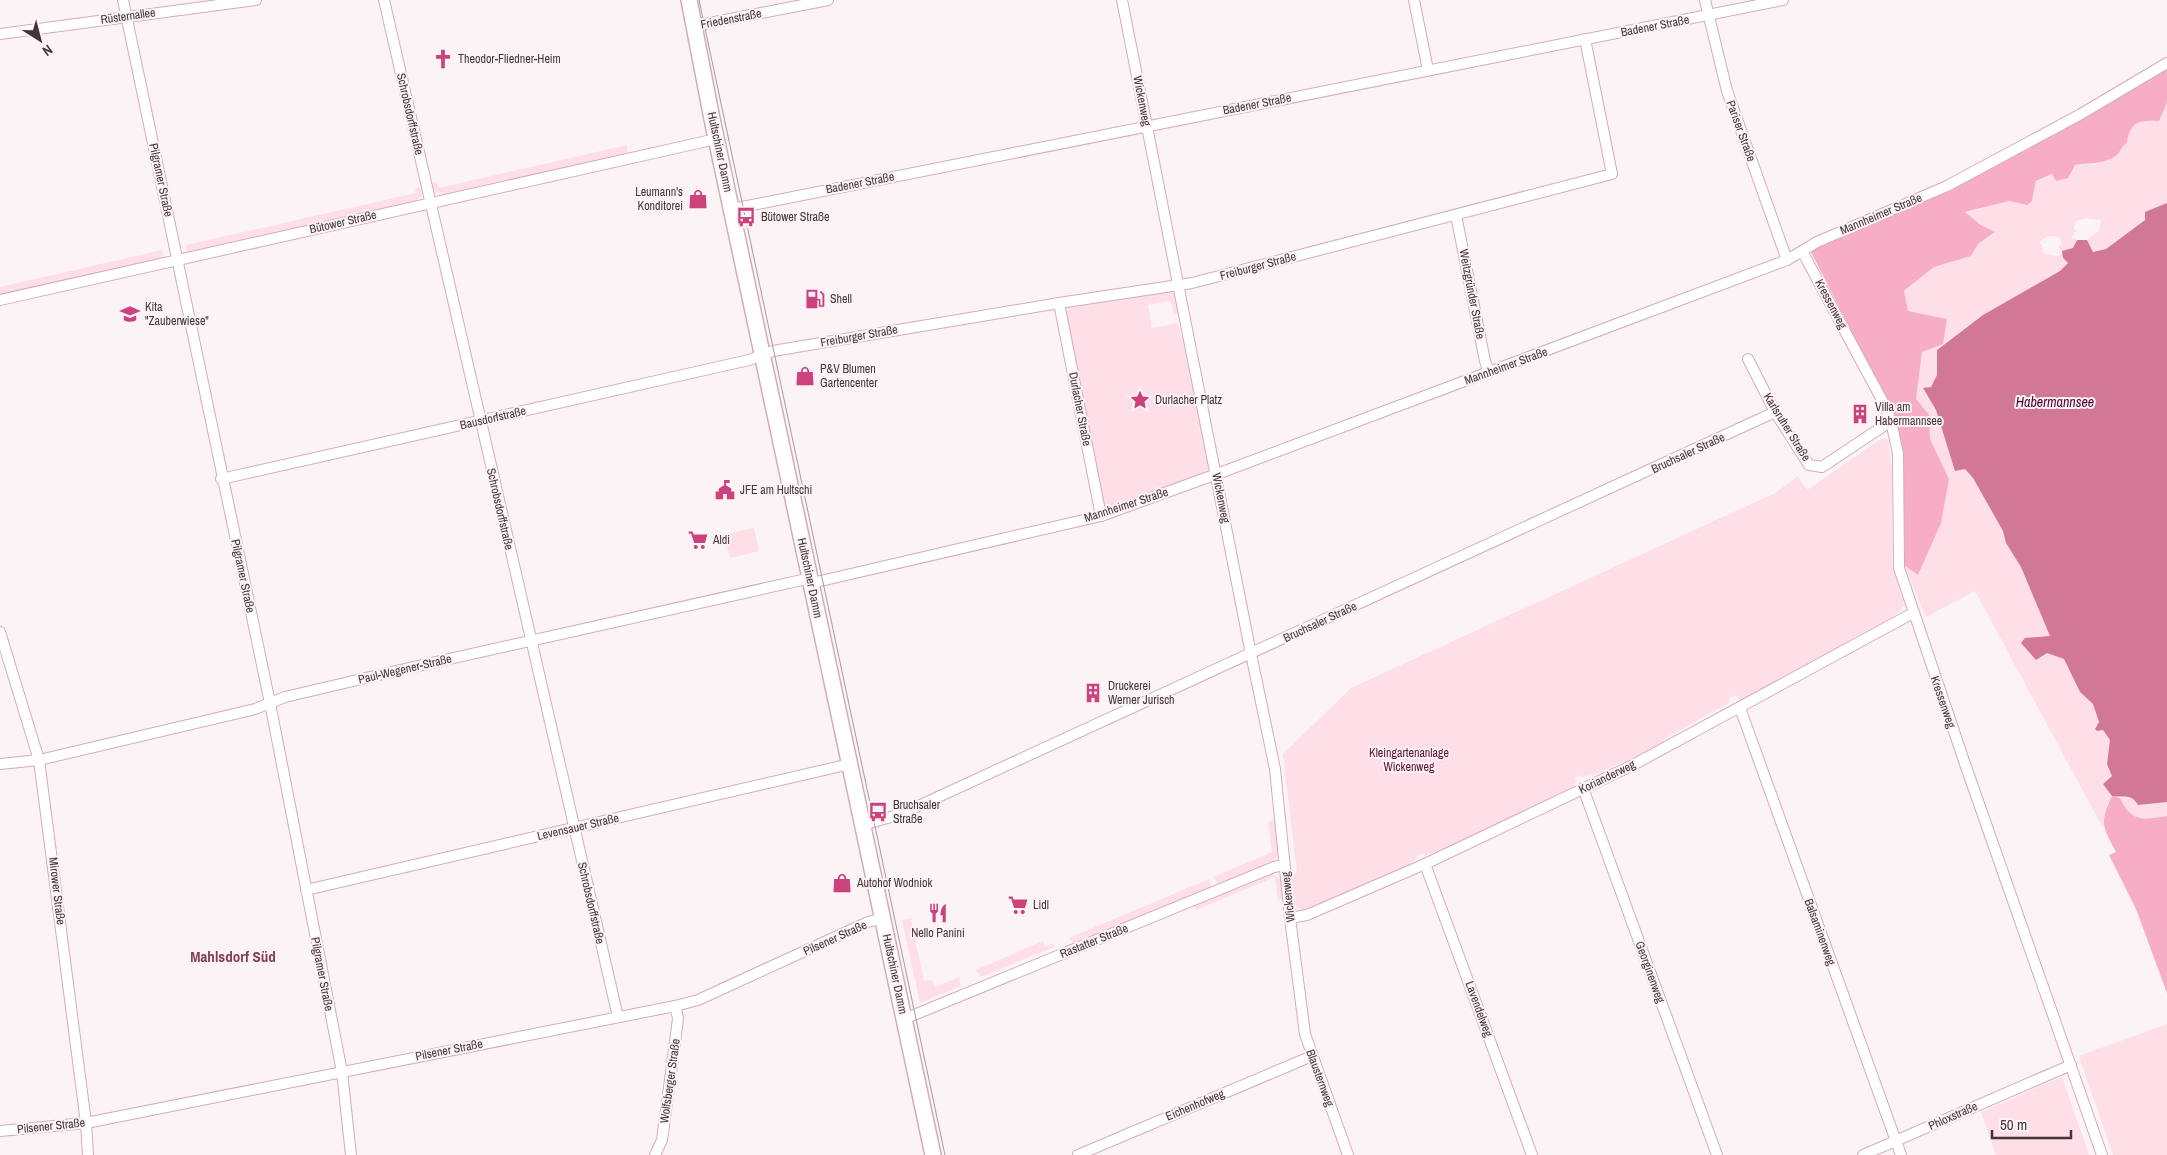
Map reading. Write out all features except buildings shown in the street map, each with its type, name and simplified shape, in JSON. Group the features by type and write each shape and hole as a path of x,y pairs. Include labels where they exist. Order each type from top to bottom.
{"main road":[{"name":"Hultschiner Damm","path":"688,0 933,1155"}],"street":[{"name":"Pilgramer Straße","path":"123,0 270,703 342,1072 350,1155"},
{"name":"Rüsternallee","path":"0,34 256,0"},
{"name":"Schrobsdorffstraße","path":"384,0 618,1017"},
{"name":"Friedenstraße","path":"694,26 828,0"},
{"name":"Wickenweg","path":"1122,0 1275,769 1299,1000"},
{"path":"1414,0 1428,70"},
{"name":"Pariser Straße","path":"1705,0 1727,91 1787,260"},
{"name":"Badener Straße","path":"732,209 1783,0"},
{"name":"Freiburger Straße","path":"763,355 782,349 1059,302 1192,283 1612,174 1585,39"},
{"name":"Mannheimer Straße","path":"811,580 1101,516 1787,260 1816,242 1947,186 2081,114 2167,64"},
{"name":"Bütower Straße","path":"0,300 716,139"},
{"name":"Weitzgründer Straße","path":"1456,215 1485,361 1490,372"},
{"name":"Kressenweg","path":"1802,251 1883,402 1891,421 1898,454 1899,568 2102,1155"},
{"name":"Durlacher Straße","path":"1059,302 1101,516"},
{"name":"Bausdorfstraße","path":"222,479 749,360 763,355"},
{"name":"Karlsruher Straße","path":"1748,359 1776,412 1809,465 1822,467 1891,421"},
{"name":"Bruchsaler Straße","path":"863,825 901,814 1776,412"},
{"name":"Paul-Wegener-Straße","path":"0,764 39,760 255,709 285,697 811,580"},
{"name":"Korianderweg","path":"1290,918 1307,915 1425,864 1633,765 1913,613"},
{"name":"Mirower Straße","path":"0,632 39,760 86,1123 88,1155"},
{"name":"Balsaminenweg","path":"1740,708 1901,1155"},
{"name":"Levensauer Straße","path":"306,890 850,764"},
{"name":"Georginenweg","path":"1583,788 1717,1155"},
{"name":"Lavendelweg","path":"1425,864 1532,1155"},
{"name":"Rastatter Straße","path":"904,1019 1274,867 1284,865"},
{"name":"Pilsener Straße","path":"0,1131 86,1123 676,1006 698,1000 868,922 883,918"},
{"name":"Blausternweg","path":"1299,1000 1305,1034 1348,1155"},
{"name":"Wolfsberger Straße","path":"655,1155 662,1140 677,1027 676,1006"},
{"name":"Eichenhofweg","path":"1078,1155 1312,1056"},
{"name":"Phloxstraße","path":"1863,1155 2071,1065"}],"green space":[{"path":"2167,103 2167,203 2106,249 2093,252 2087,240 2099,231 2101,220 2085,218 2076,221 2074,228 2076,231 2072,239 2077,238 2073,248 2062,251 2059,249 2059,246 2062,244 2060,238 2048,236 2044,239 2039,243 2042,245 2044,254 2058,256 2062,254 2068,263 2060,271 1983,315 1943,344 1937,350 1937,375 1931,387 1923,389 1936,410 1955,470 1965,469 1973,478 2003,531 2006,543 2021,567 2050,636 2047,652 2064,659 2080,692 2093,704 2099,722 2095,729 2097,731 2103,730 2110,740 2107,764 2112,776 2103,784 2112,796 2105,810 2103,828 1975,591 1926,617 1904,565 1919,575 1949,479 1930,439 1929,415 1915,400 1922,352 1947,319 1908,311 1904,292 1934,267 1971,256 1978,244 1995,233 1965,213 2009,201 2027,205 2032,201 2036,182 2075,165 2085,163 2095,165 2117,154 2123,145 2127,143 2133,126 2146,121 2159,121"},
{"path":"627,145 627,153 445,194 434,191 430,183 437,182 439,188"},
{"path":"422,187 422,196 415,201 187,252 186,245 416,193 415,189"},
{"path":"162,250 164,257 162,258 0,295 0,287"},
{"name":"Durlacher Platz","path":"1170,289 1177,292 1182,313 1174,314 1171,301 1148,305 1152,328 1178,323 1181,337 1186,336 1210,468 1206,472 1107,508 1102,504 1064,314 1071,305"},
{"name":"Kleingartenanlage Wickenweg","path":"1881,439 1888,439 1892,470 1892,565 1904,605 1893,616 1741,704 1736,695 1729,698 1730,702 1666,738 1657,749 1631,762 1624,761 1596,774 1582,777 1580,775 1575,778 1576,782 1573,787 1461,842 1425,856 1424,853 1417,856 1417,859 1406,868 1306,911 1296,908 1292,876 1297,872 1283,754 1351,688 1775,493 1798,476 1807,490"},
{"path":"754,528 759,551 730,558 724,534"},
{"path":"2128,796 2134,798 2138,805 2167,802 2167,816 2139,818 2129,812 2120,798"},
{"path":"1276,819 1279,854 1275,859 1261,868 1219,885 1214,877 1272,852 1268,822"},
{"path":"1271,874 1281,879 1283,898 1278,901 1275,877 1196,910 1194,906"},
{"path":"1209,879 1211,888 1074,944 1069,938"},
{"path":"913,918 911,920 924,981 932,980 935,987 959,977 961,986 920,1003 902,920"},
{"path":"1043,941 1045,947 1053,943 1054,947 981,977 976,970"},
{"path":"2167,1024 2167,1155 2113,1155 2079,1056"},
{"path":"2062,1077 2089,1155 1996,1155 1981,1112"}],"shaded area":[{"path":"2167,69 2167,103 2159,121 2146,121 2133,126 2127,143 2112,158 2102,162 2075,165 2068,178 2056,181 2052,174 2036,181 2032,201 2027,205 2009,201 1965,212 1981,225 1995,232 1978,244 1971,256 1934,267 1904,291 1908,311 1947,319 1943,344 1922,352 1916,399 1929,415 1930,439 1949,479 1941,523 1918,575 1904,565 1902,449 1894,415 1810,250 1953,189"},
{"path":"2112,796 2120,798 2129,812 2139,818 2167,816 2167,993 2136,909 2109,855 2116,852 2104,825 2105,813"}],"water":[{"name":"Habermannsee","path":"2167,203 2167,802 2138,805 2130,797 2112,796 2103,784 2112,776 2107,764 2110,740 2103,730 2097,731 2095,729 2099,722 2093,704 2080,692 2064,659 2047,653 2036,660 2021,643 2025,638 2050,636 2021,567 2006,543 2003,531 1973,478 1965,469 1955,471 1936,410 1923,388 1931,387 1937,375 1937,350 1983,315 2060,271 2068,263 2063,258 2062,251 2073,248 2077,240 2087,240 2093,252 2106,249 2145,220 2145,212"}],"tram line":[{"path":"699,0 945,1155"}],"place":[{"name":"Theodor-Fliedner-Heim","path":"443,59"},
{"name":"Leumann's Konditorei","path":"698,199"},
{"name":"Bütower Straße","path":"746,217"},
{"name":"Shell","path":"815,299"},
{"name":"Kita \"Zauberwiese\"","path":"130,314"},
{"name":"P&V Blumen Gartencenter","path":"805,376"},
{"name":"Durlacher Platz","path":"1140,400"},
{"name":"Villa am Habermannsee","path":"1860,414"},
{"name":"JFE am Hultschi","path":"725,490"},
{"name":"Aldi","path":"698,540"},
{"name":"Druckerei Werner Jurisch","path":"1093,693"},
{"name":"Bruchsaler Straße","path":"878,812"},
{"name":"Autohof Wodniok","path":"842,883"},
{"name":"Lidl","path":"1018,905"},
{"name":"Nello Panini","path":"938,913"}],"district":[{"name":"Mahlsdorf Süd","path":"233,956"}]}
